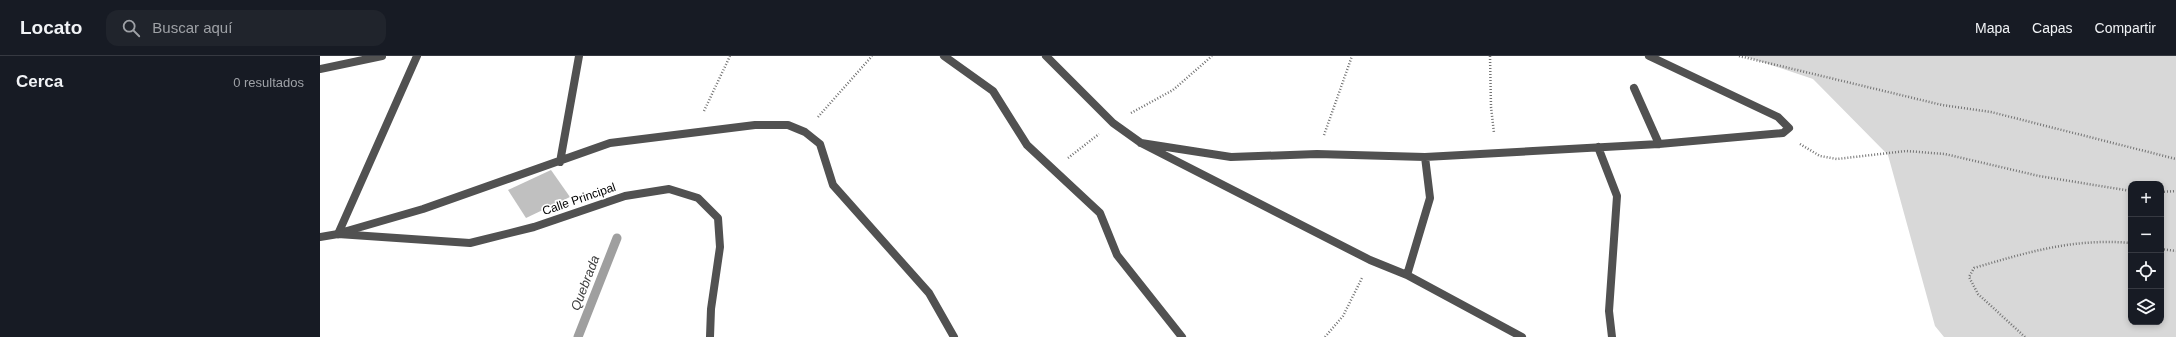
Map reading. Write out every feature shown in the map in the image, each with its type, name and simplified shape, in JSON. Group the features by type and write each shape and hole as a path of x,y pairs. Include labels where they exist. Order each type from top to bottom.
{"street":[{"path":"320,69 382,56"},
{"path":"338,234 417,56"},
{"path":"560,162 579,56"},
{"path":"944,56 993,91 1026,145 1100,213 1117,255 1182,337"},
{"path":"1046,56 1113,123 1141,142 1370,260 1407,276 1511,335 1522,337"},
{"path":"1141,142 1231,158 1317,154 1425,157 1659,144 1783,133 1789,128 1778,117 1649,56"},
{"path":"1634,88 1659,144"},
{"path":"338,234 423,209 610,144 755,125 788,125 804,132 820,144 833,185 929,293 954,337"},
{"path":"1598,147 1616,196 1609,311 1612,337"},
{"path":"1407,276 1430,198 1425,157"},
{"name":"Calle Principal","path":"320,237 338,234 470,243 534,227 586,208 625,196 670,190 698,198 718,218 720,247 711,309 710,337"}],"path":[{"path":"693,133 730,56"},
{"path":"804,132 872,56"},
{"path":"1053,170 1113,123 1173,90 1212,56"},
{"path":"1317,154 1352,56"},
{"path":"1490,56 1491,107 1497,154"},
{"path":"1739,56 1934,103 1991,112 2176,159"},
{"path":"1783,133 1825,158 1852,159 1868,155 1917,151 1981,160 2033,174 2128,190"},
{"path":"2164,192 2176,191"},
{"path":"2025,337 1978,294 1968,277 1974,268 2061,243 2110,240 2128,243"},
{"path":"2164,249 2176,251"},
{"path":"1325,337 1343,316 1370,260"}],"shaded area":[{"path":"1744,56 2176,56 2176,337 1944,337 1935,326 1888,155 1813,79"}],"building":[{"path":"551,170 570,197 526,218 508,190"}],"waterway":[{"name":"Quebrada","path":"578,337 617,238"}]}
